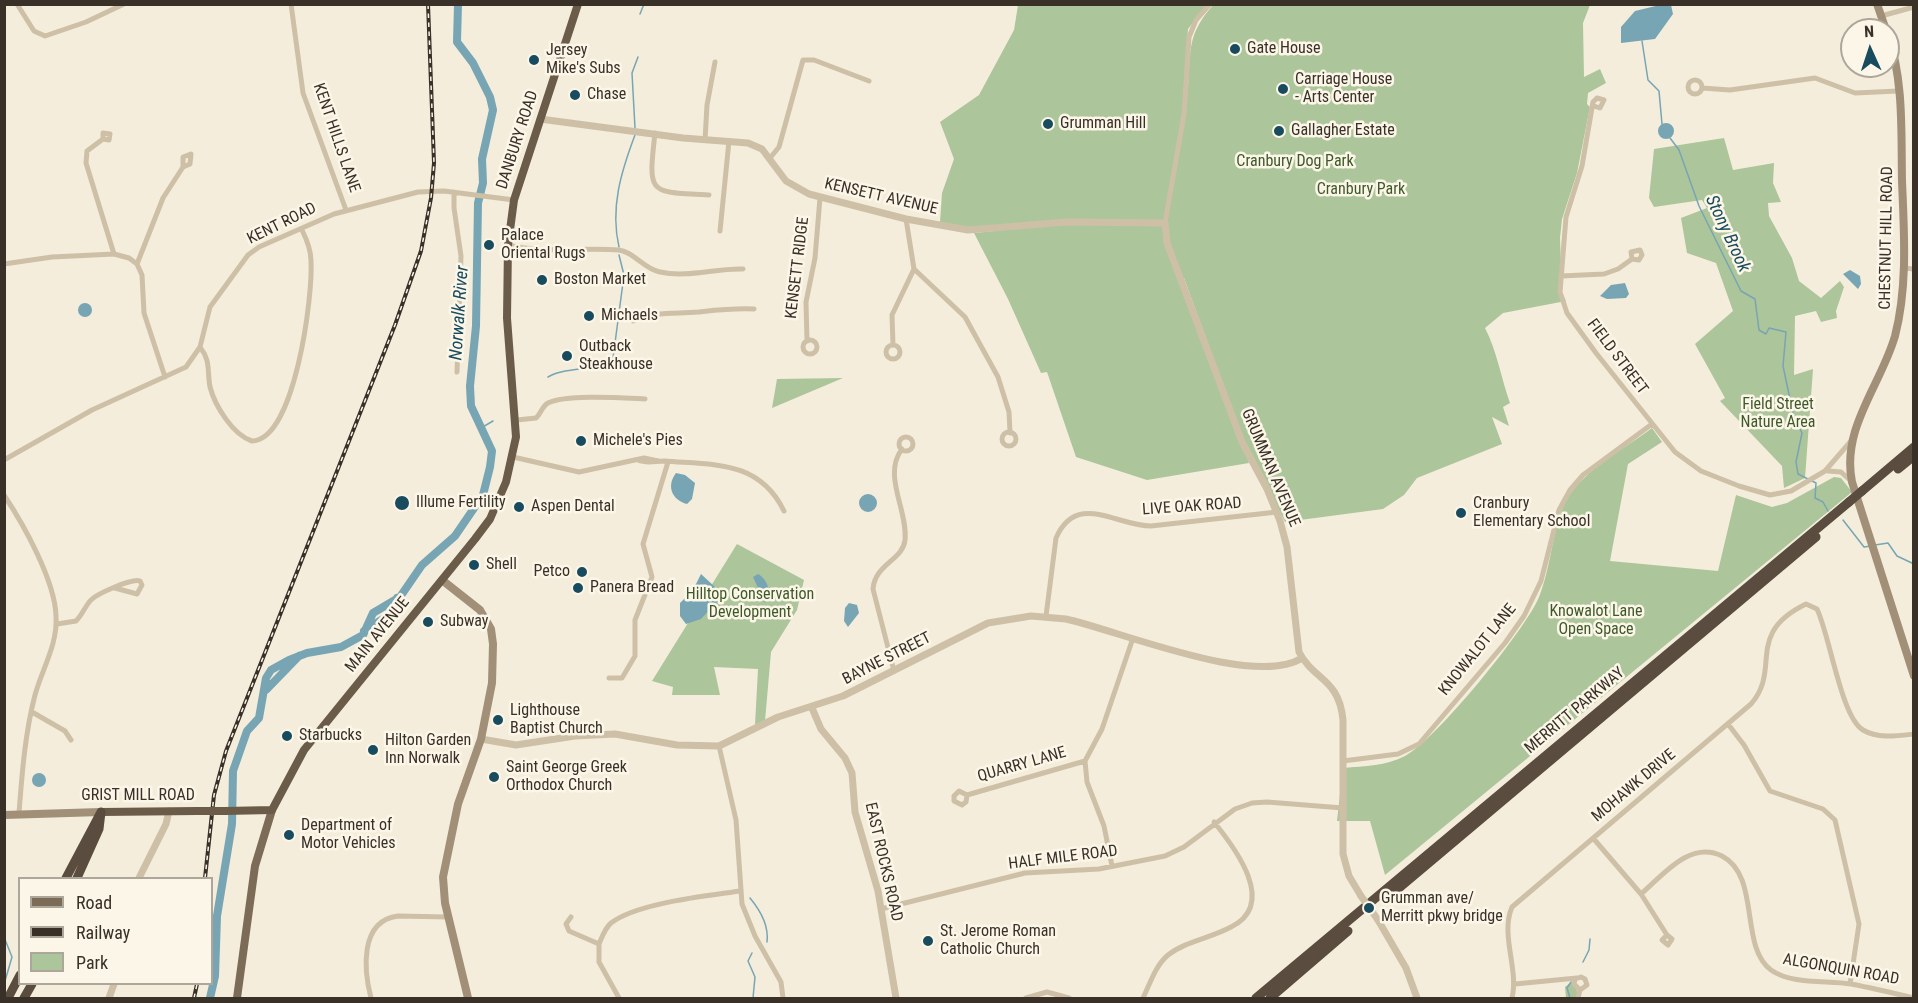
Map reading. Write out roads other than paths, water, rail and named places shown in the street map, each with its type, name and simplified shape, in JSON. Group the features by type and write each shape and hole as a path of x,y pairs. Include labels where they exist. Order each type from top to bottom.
{"highway":[{"name":"DANBURY ROAD","path":"506,289 508,244 514,200 578,4"},
{"name":"MAIN AVENUE","path":"272,810 304,750 489,519 513,457 517,420 508,349 506,289"},
{"name":"MERRITT PARKWAY","path":"1270,999 1863,494 1914,447"},
{"name":"MERRITT PARKWAY","path":"1863,494 1914,456"},
{"name":"MERRITT PARKWAY","path":"1256,999 1850,505"},
{"name":"GRIST MILL ROAD","path":"101,812 272,810"},
{"path":"67,877 101,812"},
{"path":"77,877 99,829 101,812"},
{"path":"8,999 18,979"},
{"path":"24,999 31,985"}],"main road":[{"path":"1877,4 1881,16"},
{"name":"CHESTNUT HILL ROAD","path":"1897,78 1902,129 1903,268 1894,338 1851,440 1849,462 1852,482 1914,676"},
{"path":"442,580 480,610 492,635 492,683 481,739 459,798 446,858 443,886 448,917 468,999"},
{"name":"MAIN AVENUE","path":"237,999 255,866 272,810"},
{"name":"GRIST MILL ROAD","path":"4,815 101,812"}],"street":[{"path":"17,4 34,31 45,36 87,22 124,4"},
{"name":"KENT HILLS LANE","path":"291,4 303,93 346,210"},
{"name":"GRUMMAN AVENUE","path":"1210,4 1197,20 1190,37 1184,114 1165,223 1167,243 1242,442 1277,512 1287,547 1295,634 1302,658"},
{"path":"1881,16 1914,7"},
{"path":"770,158 779,147 802,60 814,60 869,81"},
{"path":"705,140 707,105 715,62"},
{"path":"1702,88 1730,90 1815,78 1855,93 1898,91"},
{"name":"FIELD STREET","path":"1594,106 1582,166 1566,217 1560,292 1570,317 1652,424 1686,461 1701,471 1726,482 1773,495 1789,492 1825,471 1851,440"},
{"name":"KENSETT AVENUE","path":"540,119 757,146 791,184 820,198 906,219 968,230 1067,222 1165,223"},
{"path":"655,133 651,171 652,183 657,189 669,193 709,195"},
{"path":"103,139 87,151 86,163 114,254"},
{"path":"720,231 729,141"},
{"path":"137,264 164,198 183,167"},
{"name":"KENT ROAD","path":"4,460 92,410 186,367 200,347 210,307 248,255 259,247 346,210 418,192 454,192 514,200"},
{"path":"454,192 461,256 456,372"},
{"name":"KENSETT RIDGE","path":"807,341 806,302 815,258 820,198"},
{"path":"893,345 892,315 914,269 906,219"},
{"path":"200,347 208,359 213,396 233,426 249,440 265,438 274,430 284,410 304,337 311,258 302,230"},
{"path":"508,244 541,251 624,251 648,268 667,273 695,274 743,269"},
{"path":"4,264 51,257 114,254 129,258 137,264 144,280 146,318 165,377"},
{"path":"1561,276 1612,272 1632,259"},
{"path":"1903,268 1914,269"},
{"path":"914,269 965,317 1002,389 1010,419 1010,433"},
{"path":"633,321 651,314 698,312 725,308 754,309"},
{"path":"517,420 536,418 545,405 553,402 591,398 645,399"},
{"name":"KNOWALOT LANE","path":"1343,760 1398,754 1419,744 1509,638 1524,616 1541,580 1559,510 1570,490 1583,475 1652,424"},
{"path":"894,671 873,589 876,576 898,554 905,541 893,466 902,449"},
{"path":"513,457 586,472 638,460 653,463 657,461 725,466 745,471 767,485 784,511"},
{"path":"609,678 622,678 635,656 635,621 652,577 643,544 668,462"},
{"path":"1825,471 1841,472 1852,482"},
{"path":"4,495 35,551 53,597 57,624 32,712 19,813"},
{"name":"LIVE OAK ROAD","path":"1046,616 1056,538 1065,524 1073,518 1096,513 1148,526 1277,512"},
{"path":"57,624 76,621 92,598 115,588"},
{"name":"MOHAWK DRIVE","path":"1512,999 1515,984 1508,923 1512,907 1758,696 1763,685 1765,652 1772,633 1777,625 1806,604 1817,609 1820,615 1853,721 1865,731 1881,736 1914,735"},
{"name":"BAYNE STREET","path":"481,739 512,745 575,736 615,734 677,745 719,746 778,717 812,708 843,696 988,623 1015,617 1046,616 1088,624 1218,663 1275,667 1302,658"},
{"path":"1112,866 1104,826 1087,782 1085,761 1102,729 1133,638"},
{"path":"1904,646 1914,644"},
{"path":"1302,658 1327,680 1337,695 1343,720 1344,862 1352,882 1406,968 1417,999"},
{"name":"EAST ROCKS ROAD","path":"812,708 821,729 844,758 852,773 855,812 874,872 896,999"},
{"path":"32,712 66,731 71,740"},
{"path":"1728,724 1744,745 1770,791 1822,808 1835,820 1859,924 1850,984"},
{"path":"719,746 736,820 740,891 746,919 783,986 783,999"},
{"name":"QUARRY LANE","path":"967,795 1085,761"},
{"name":"HALF MILE ROAD","path":"881,909 1025,873 1112,866 1176,852 1234,808 1260,802 1343,808"},
{"path":"140,877 166,824 169,812"},
{"path":"1143,999 1155,971 1167,956 1231,927 1243,919 1249,909 1253,894 1251,880 1214,822"},
{"path":"1593,838 1641,894 1667,935"},
{"name":"ALGONQUIN ROAD","path":"1641,894 1689,855 1702,852 1720,855 1734,866 1740,875 1758,952 1768,968 1789,977 1850,984 1914,998"},
{"path":"619,999 599,962 599,944 608,925 628,915 666,904 740,891"},
{"path":"371,999 364,961 372,936 381,924 391,917 398,916 448,917"},
{"path":"571,917 566,924 569,931 599,944"},
{"path":"1515,984 1581,977 1586,980 1586,987 1580,990"},
{"path":"1577,978 1574,984 1580,990"},
{"path":"107,999 114,985"},
{"path":"1578,999 1580,990"},
{"path":"1026,999 1047,992 1069,999"}],"water":[{"path":"1664,4 1671,5 1673,14 1655,39 1621,43 1621,27 1635,11"},
{"path":"1663,123 1669,123 1674,131 1672,137 1663,139 1658,134 1658,128"},
{"path":"1850,270 1860,276 1861,284 1858,289 1843,274"},
{"path":"1625,283 1629,294 1626,298 1607,299 1600,296 1611,285"},
{"path":"85,303 90,305 92,310 90,315 85,317 80,315 78,310 80,305"},
{"path":"676,473 685,475 695,483 692,499 687,504 674,496 672,492 671,483"},
{"path":"864,494 872,494 877,499 875,510 864,512 859,507 859,499"},
{"path":"701,574 715,587 718,601 701,619 686,624 680,616 680,603 693,590"},
{"path":"758,574 762,576 769,592 765,603 753,577"},
{"path":"849,603 857,605 859,613 848,627 844,621 845,608"},
{"path":"36,773 42,773 46,780 42,787 36,787 32,783 32,777"}],"waterway":[{"name":"Norwalk River","path":"213,985 217,916 232,824 233,771 247,731 259,718 266,678 271,670 289,660 307,653 341,647 363,635 373,613 400,597 422,565 455,536 483,495 490,467 492,451 471,406 470,386 476,326 478,203 483,183 482,159 493,110 490,97 473,63 457,42 458,4"},
{"path":"640,14 644,4"},
{"name":"Stony Brook","path":"1642,41 1648,80 1659,91 1662,124"},
{"path":"635,128 632,73 638,57"},
{"path":"619,247 616,204 625,163 635,135"},
{"name":"Stony Brook","path":"1670,138 1679,150 1699,206 1741,291 1755,299 1759,330 1766,334 1769,328 1786,332 1783,366 1794,418 1802,433 1796,462 1798,474 1808,479"},
{"path":"548,377 564,371 600,365 613,358 624,275 619,255"},
{"path":"481,428 493,421"},
{"name":"Stony Brook","path":"1812,481 1816,483 1815,498 1823,502 1828,511"},
{"name":"Stony Brook","path":"1843,520 1864,547 1871,546"},
{"name":"Stony Brook","path":"1875,545 1888,543 1897,556 1914,564"},
{"name":"Norwalk River","path":"364,631 391,614 397,598"},
{"name":"Norwalk River","path":"266,690 299,656"},
{"path":"750,898 763,918 767,930 767,942"},
{"path":"4,937 12,957 5,981"},
{"path":"1583,962 1589,950 1590,939"},
{"path":"752,953 748,961 755,977 753,998"},
{"path":"1570,998 1567,988 1571,982"},
{"name":"Norwalk River","path":"210,998 213,985"}],"railway":[{"path":"205,877 214,795 226,751 395,325 421,251 431,198 434,163 428,4"},
{"path":"194,998 197,985"}],"place":[{"name":"Gate House","path":"1235,49"},
{"name":"Jersey Mike's Subs","path":"534,60"},
{"name":"Carriage House - Arts Center","path":"1283,89"},
{"name":"Chase","path":"575,95"},
{"name":"Grumman Hill","path":"1048,124"},
{"name":"Gallagher Estate","path":"1279,131"},
{"name":"Palace Oriental Rugs","path":"489,245"},
{"name":"Boston Market","path":"542,280"},
{"name":"Michaels","path":"589,316"},
{"name":"Outback Steakhouse","path":"567,356"},
{"name":"Michele's Pies","path":"581,441"},
{"name":"Illume Fertility","path":"402,503"},
{"name":"Aspen Dental","path":"519,507"},
{"name":"Cranbury Elementary School","path":"1461,513"},
{"name":"Shell","path":"474,565"},
{"name":"Petco","path":"582,572"},
{"name":"Panera Bread","path":"578,588"},
{"name":"Subway","path":"428,622"},
{"name":"Lighthouse Baptist Church","path":"498,720"},
{"name":"Starbucks","path":"287,736"},
{"name":"Hilton Garden Inn Norwalk","path":"373,750"},
{"name":"Saint George Greek Orthodox Church","path":"494,777"},
{"name":"Department of Motor Vehicles","path":"289,835"},
{"name":"Grumman ave/ Merritt pkwy bridge","path":"1369,908"},
{"name":"St. Jerome Roman Catholic Church","path":"928,941"}],"park label":[{"name":"Cranbury Dog Park","path":"1295,162"},
{"name":"Cranbury Park","path":"1361,190"},
{"name":"Field Street Nature Area","path":"1778,414"},
{"name":"Hilltop Conservation Development","path":"750,604"},
{"name":"Knowalot Lane Open Space","path":"1596,621"}]}
